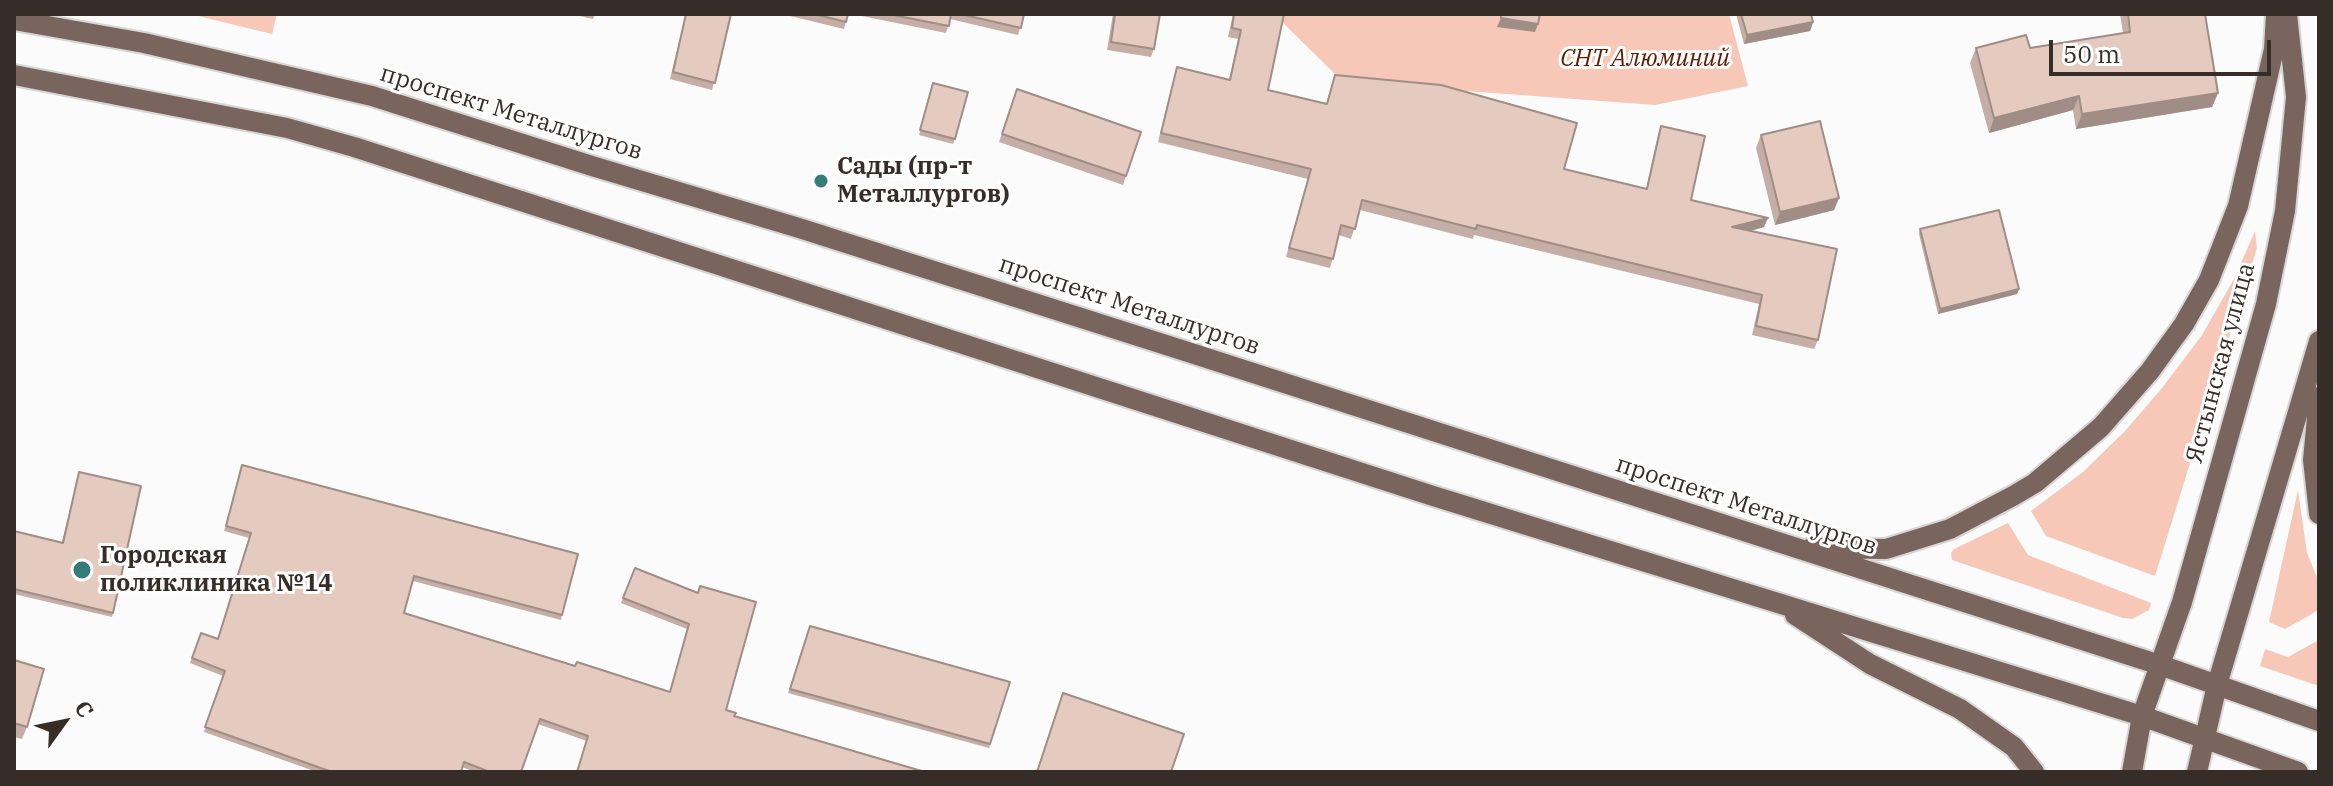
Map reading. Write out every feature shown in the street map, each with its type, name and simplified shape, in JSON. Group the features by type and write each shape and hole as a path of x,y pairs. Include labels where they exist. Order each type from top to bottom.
{"main road":[{"path":"1792,548 1886,549 1950,529 2035,483 2101,427 2150,371 2184,324 2209,280 2238,206 2274,49 2276,14"},
{"name":"Ястынская улица","path":"2132,772 2142,716 2182,602 2266,304 2285,211 2296,97 2287,14"},
{"name":"проспект Металлургов","path":"14,20 144,43 372,96 814,232 2160,665 2319,721"},
{"path":"14,75 287,128 354,147 1430,495 2142,716 2298,772"},
{"path":"2197,772 2217,685 2319,341"},
{"path":"2319,397 2313,460 2319,514"},
{"path":"1775,602 1870,664 1960,709 2014,747 2034,772"}],"green space":[{"path":"190,14 277,14 272,34"},
{"name":"СНТ Алюминий","path":"1274,14 1729,14 1748,86 1655,105 1439,89 1338,77"},
{"path":"2255,231 2257,248 2155,576 2046,536 2031,511 2083,472 2125,431 2162,388 2202,335 2234,279"},
{"path":"2298,490 2307,553 2319,582 2319,610 2285,629 2269,622"},
{"path":"2008,523 2028,555 2151,603 2149,610 2132,619 2123,618 1952,560 1954,549"},
{"path":"2319,640 2319,686 2260,666 2265,649 2288,657"}],"building":[{"path":"686,14 731,14 715,83 673,72"},
{"path":"814,14 848,14 846,22"},
{"path":"888,14 951,14 949,26"},
{"path":"960,14 1024,14 1021,28"},
{"path":"1115,14 1160,14 1154,49 1111,42"},
{"path":"1234,14 1284,14 1268,90 1327,104 1335,75 1441,85 1577,123 1564,169 1647,189 1661,126 1705,136 1691,200 1768,218 1732,227 1837,249 1818,340 1756,326 1762,295 1362,200 1355,229 1341,225 1333,259 1289,248 1311,169 1161,133 1177,67 1230,80 1241,30 1232,28"},
{"path":"1501,14 1540,14 1538,24 1501,18"},
{"path":"1741,14 1811,14 1813,22 1747,35"},
{"path":"2128,14 2205,14 2218,93 2082,114 2079,96 1994,118 1976,48 2026,35 2030,48 2130,32"},
{"path":"933,83 968,92 955,139 920,130"},
{"path":"1017,89 1141,132 1126,176 1002,134"},
{"path":"1820,121 1839,198 1780,212 1761,135"},
{"path":"1999,210 2019,289 1940,309 1920,229"},
{"path":"242,465 578,554 562,615 414,576 404,613 670,692 689,624 623,598 635,568 698,593 700,586 756,602 726,710 736,713 734,716 925,772 577,772 588,736 540,719 521,772 490,772 464,762 461,772 332,772 205,727 225,671 192,658 201,633 218,639 251,533 226,526"},
{"path":"79,472 141,486 113,613 14,589 14,531 63,543"},
{"path":"810,626 1010,682 990,744 790,689"},
{"path":"14,660 44,669 27,727 14,723"},
{"path":"1063,693 1184,734 1171,772 1037,772"}],"place":[{"name":"Сады (пр-т Металлургов)","path":"821,181"},
{"name":"Городская поликлиника №14","path":"82,570"}]}
